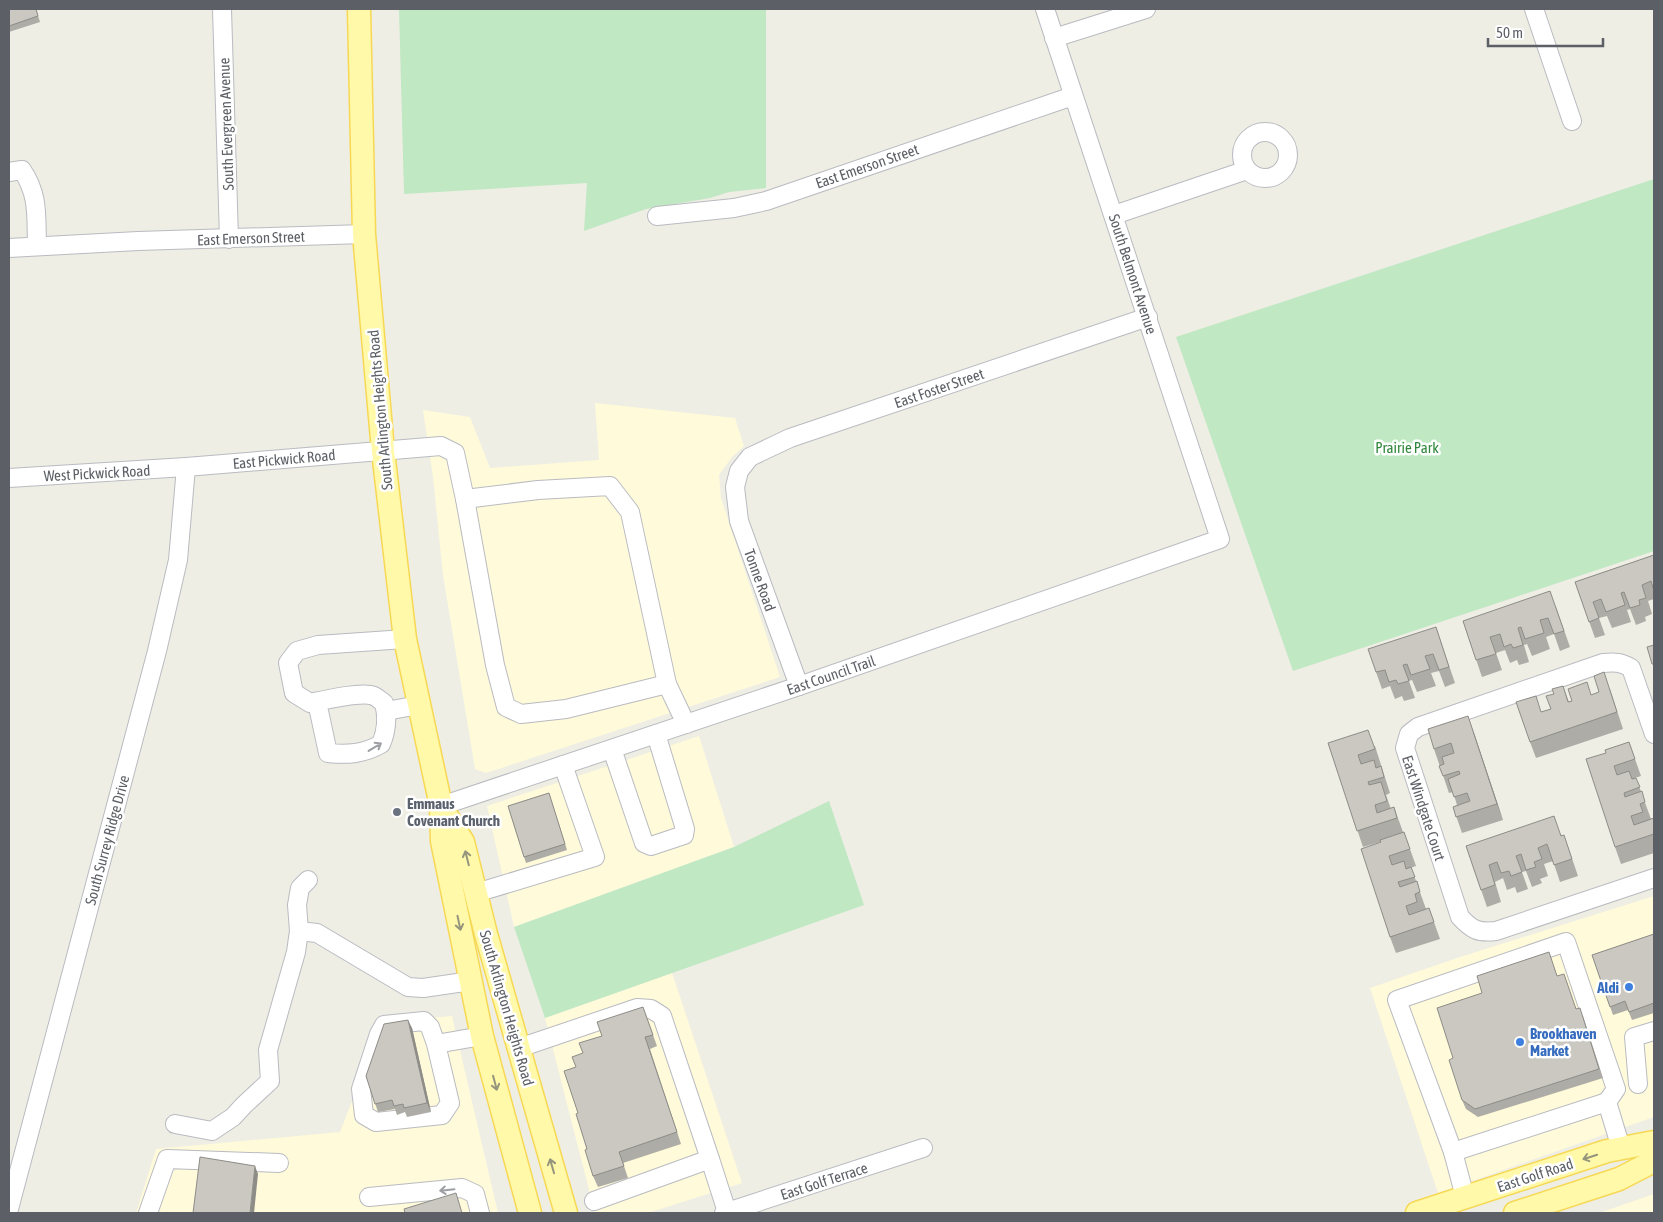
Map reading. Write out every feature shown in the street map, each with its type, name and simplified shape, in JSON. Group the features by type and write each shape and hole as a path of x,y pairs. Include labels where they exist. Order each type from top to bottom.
{"main road":[{"name":"South Arlington Heights Road","path":"359,9 364,234 383,451 405,639 441,806 442,841 482,1036 530,1213"},
{"name":"South Arlington Heights Road","path":"441,806 462,842 566,1213"},
{"name":"East Golf Road","path":"1417,1213 1607,1151 1654,1142"},
{"name":"East Golf Road","path":"1515,1213 1619,1179 1654,1161"}],"street":[{"name":"South Evergreen Avenue","path":"222,9 230,238"},
{"name":"South Belmont Avenue","path":"1045,9 1220,539"},
{"path":"1054,38 1146,9"},
{"path":"1534,9 1572,122"},
{"name":"East Emerson Street","path":"657,216 734,208 766,201 1073,96"},
{"path":"9,172 22,170 30,182 35,197 37,245"},
{"path":"1114,215 1247,170"},
{"name":"East Emerson Street","path":"9,248 138,241 364,234"},
{"name":"East Foster Street","path":"739,471 750,457 790,438 1148,317"},
{"name":"East Pickwick Road","path":"186,468 441,446 455,453 464,499"},
{"name":"West Pickwick Road","path":"9,478 186,468"},
{"name":"South Surrey Ridge Drive","path":"9,1209 159,642 178,560 186,468"},
{"name":"Tonne Road","path":"739,471 735,487 739,521 799,686"},
{"path":"667,684 566,709 521,714 506,707 495,665 464,499 538,490 610,486 630,512 667,684 686,724"},
{"name":"East Council Trail","path":"441,806 799,686 1220,539"},
{"path":"316,702 328,753 345,755 370,750 381,744 386,732 384,703 373,695 352,695 310,703 294,693 288,663 297,651 318,645 405,639"},
{"name":"East Windgate Court","path":"1654,734 1631,668 1622,663 1615,662 1603,663 1418,727 1409,734 1405,748 1460,916 1470,928 1483,933 1496,931 1654,878"},
{"path":"386,711 419,705"},
{"path":"612,749 644,843 651,846 684,835 686,829 656,734"},
{"path":"476,893 595,857 563,765"},
{"path":"175,1124 212,1131 233,1117 244,1104 270,1081 268,1050 296,952 299,931 297,906 300,888 308,880"},
{"path":"299,931 317,934 408,987 423,988 471,981"},
{"path":"1465,1198 1453,1152 1397,1000 1566,942 1611,1096 1621,1148"},
{"path":"519,1048 637,1008 651,1009 662,1016 726,1213"},
{"path":"424,1022 430,1027 436,1044 450,1103 442,1115 376,1122 364,1115 361,1089 379,1034 384,1025 424,1022"},
{"path":"1453,1152 1646,1082 1634,1037 1654,1031"},
{"path":"436,1044 482,1036"},
{"name":"East Golf Terrace","path":"726,1213 923,1148"},
{"path":"148,1213 167,1159 279,1163"},
{"path":"594,1201 710,1160"},
{"path":"368,1197 462,1188 475,1194 480,1213"}],"shaded area":[{"path":"595,403 735,418 744,446 732,457 719,475 721,498 780,677 486,773 475,769 443,575 433,477 423,410 470,417 490,468 599,460"},
{"path":"699,736 734,847 514,927 487,806"},
{"path":"1654,896 1654,1117 1438,1193 1370,988 1460,957"},
{"path":"672,973 742,1183 648,1213 595,1213 545,1018"},
{"path":"452,1016 498,1213 136,1213 156,1149 340,1132 383,1022"},
{"path":"1654,1194 1654,1213 1599,1213"}],"green space":[{"path":"399,9 766,9 766,188 729,192 710,198 646,209 584,231 587,183 404,194"},
{"name":"Prairie Park","path":"1654,179 1654,551 1293,671 1176,337"},
{"path":"829,801 864,905 545,1018 514,927 734,847"}],"building":[{"path":"9,9 36,9 38,16 9,26"},
{"path":"1654,555 1654,591 1651,581 1642,585 1646,598 1639,600 1640,605 1630,608 1624,592 1621,593 1625,605 1606,612 1601,599 1593,602 1599,618 1589,622 1575,582"},
{"path":"1550,591 1564,631 1554,634 1548,618 1540,620 1544,633 1525,639 1521,627 1518,628 1523,645 1513,648 1511,644 1504,647 1500,634 1490,637 1496,654 1476,660 1463,621"},
{"path":"1436,627 1449,667 1439,670 1433,654 1425,656 1430,669 1411,675 1407,664 1403,665 1409,681 1398,684 1396,680 1389,682 1385,670 1376,672 1368,649"},
{"path":"1654,645 1654,664 1652,664 1647,647"},
{"path":"1604,672 1617,712 1530,742 1516,702 1536,696 1541,712 1551,709 1546,696 1554,694 1552,689 1563,686 1568,702 1572,701 1568,689 1587,682 1591,695 1599,692 1594,676"},
{"path":"1468,716 1497,804 1456,817 1453,807 1470,801 1467,793 1454,797 1448,779 1460,774 1459,771 1443,776 1439,766 1444,764 1442,757 1454,753 1451,743 1434,749 1428,729"},
{"path":"1368,730 1375,749 1358,755 1361,764 1374,760 1376,768 1381,766 1384,777 1368,782 1369,785 1381,782 1387,801 1375,805 1377,813 1394,807 1397,818 1357,831 1328,743"},
{"path":"1629,742 1635,759 1614,766 1617,775 1629,771 1632,779 1636,778 1640,787 1624,793 1625,797 1642,791 1645,802 1640,804 1643,812 1631,816 1634,825 1654,818 1654,834 1615,847 1586,759 1606,753 1605,750"},
{"path":"549,793 565,844 524,857 508,806"},
{"path":"1554,816 1561,836 1564,835 1572,859 1554,865 1547,844 1538,848 1542,859 1534,862 1536,867 1526,870 1521,854 1516,856 1522,872 1511,876 1509,871 1501,873 1497,862 1489,865 1495,885 1481,890 1466,846"},
{"path":"1404,832 1410,849 1389,856 1392,865 1404,861 1406,869 1411,867 1415,877 1398,882 1400,887 1417,881 1420,892 1415,894 1417,902 1406,906 1409,915 1429,908 1434,922 1390,937 1361,849"},
{"name":"Aldi","path":"1654,934 1654,1003 1629,1012 1625,1001 1610,1007 1592,955"},
{"name":"Brookhaven Market","path":"1549,952 1557,976 1564,974 1576,1009 1580,1008 1599,1069 1475,1109 1462,1100 1449,1060 1453,1058 1437,1008 1482,993 1477,976"},
{"path":"643,1007 653,1035 645,1037 677,1132 619,1152 624,1166 593,1176 576,1114 578,1113 564,1071 576,1067 572,1057 583,1053 579,1043 602,1036 597,1022"},
{"path":"408,1020 427,1103 404,1108 403,1104 394,1106 392,1100 375,1104 366,1076 384,1024"},
{"path":"200,1157 255,1166 250,1213 193,1213"},
{"path":"456,1193 462,1213 405,1213 404,1209"}],"place":[{"name":"Emmaus Covenant Church","path":"397,812"},
{"name":"Aldi","path":"1629,987"},
{"name":"Brookhaven Market","path":"1520,1042"}]}
